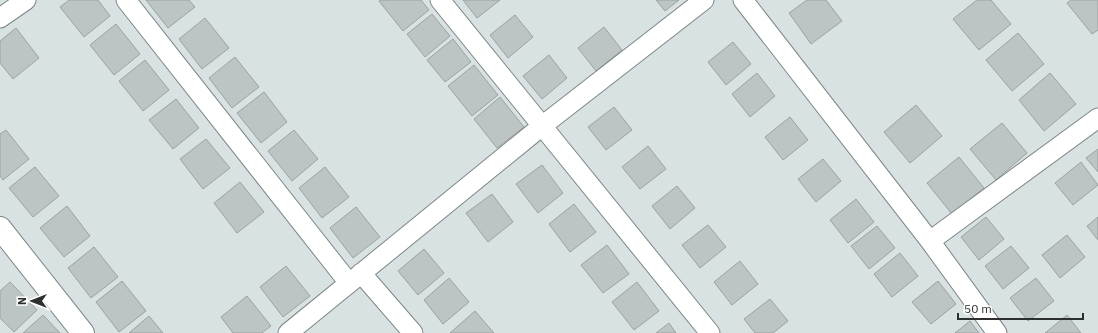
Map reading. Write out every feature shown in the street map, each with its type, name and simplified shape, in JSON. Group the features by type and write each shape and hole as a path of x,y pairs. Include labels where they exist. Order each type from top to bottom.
{"main road":[{"path":"0,228 83,333"}],"street":[{"path":"0,18 26,0"},
{"path":"126,0 355,278 414,333"},
{"path":"440,0 710,333"},
{"path":"288,333 542,126 704,0"},
{"path":"742,0 930,241 997,333"},
{"path":"930,241 1098,118"}],"building":[{"path":"69,0 98,0 110,16 84,37 60,7"},
{"path":"146,0 189,0 195,7 168,28"},
{"path":"421,0 429,10 403,31 379,1"},
{"path":"463,0 500,0 477,18"},
{"path":"656,0 679,0 665,11"},
{"path":"807,0 826,0 842,21 811,44 789,13"},
{"path":"977,0 991,0 1011,24 979,50 953,19"},
{"path":"1071,0 1098,0 1098,30 1092,34 1067,3"},
{"path":"432,14 450,36 425,57 407,34"},
{"path":"515,15 533,37 508,58 490,35"},
{"path":"205,18 229,48 202,69 179,39"},
{"path":"116,24 140,54 114,75 90,45"},
{"path":"604,27 622,50 596,71 578,48"},
{"path":"16,28 39,58 13,79 0,63 0,41"},
{"path":"1018,33 1044,64 1012,91 986,60"},
{"path":"453,39 471,62 445,82 427,60"},
{"path":"733,42 751,64 726,85 708,62"},
{"path":"549,55 567,78 542,99 523,76"},
{"path":"235,57 259,87 232,108 209,78"},
{"path":"145,60 169,90 143,111 119,81"},
{"path":"474,65 498,95 472,116 448,86"},
{"path":"757,73 775,96 750,117 732,94"},
{"path":"1050,73 1076,104 1044,131 1019,100"},
{"path":"264,92 287,122 261,143 237,113"},
{"path":"500,97 524,127 497,148 474,119"},
{"path":"176,99 199,128 173,149 149,120"},
{"path":"916,105 942,136 910,163 884,132"},
{"path":"614,107 632,130 606,150 588,127"},
{"path":"790,117 808,140 783,160 765,137"},
{"path":"1002,123 1027,153 996,180 970,149"},
{"path":"6,130 29,159 3,180 0,176 0,134"},
{"path":"294,130 318,159 292,181 268,151"},
{"path":"206,139 230,168 203,189 180,159"},
{"path":"648,146 666,169 640,189 622,167"},
{"path":"1098,149 1098,172 1086,158"},
{"path":"959,157 984,188 952,214 927,183"},
{"path":"823,159 841,181 816,202 798,179"},
{"path":"1081,162 1098,185 1073,205 1055,183"},
{"path":"542,165 563,193 538,213 516,184"},
{"path":"35,167 59,196 33,217 9,188"},
{"path":"325,167 349,197 322,218 299,188"},
{"path":"240,182 264,212 237,233 214,203"},
{"path":"677,186 695,208 670,229 652,206"},
{"path":"492,194 513,222 488,242 466,213"},
{"path":"856,199 874,222 848,243 830,220"},
{"path":"574,204 596,232 570,252 549,224"},
{"path":"67,206 90,236 64,257 40,228"},
{"path":"356,207 380,237 353,258 330,228"},
{"path":"986,217 1004,239 979,260 961,237"},
{"path":"1098,217 1098,240 1087,226"},
{"path":"708,225 726,247 700,268 682,245"},
{"path":"877,226 895,248 869,269 851,246"},
{"path":"1067,235 1085,257 1060,278 1042,255"},
{"path":"607,245 629,274 603,293 581,265"},
{"path":"1011,246 1029,268 1003,289 985,266"},
{"path":"94,247 118,277 91,298 68,268"},
{"path":"424,249 444,273 418,295 398,271"},
{"path":"900,253 918,276 892,297 874,274"},
{"path":"740,261 758,284 732,305 714,282"},
{"path":"286,266 310,296 283,317 260,287"},
{"path":"449,278 469,302 443,324 424,300"},
{"path":"1036,278 1054,301 1028,321 1010,298"},
{"path":"122,281 146,311 119,332 96,302"},
{"path":"938,281 956,304 931,324 912,302"},
{"path":"10,282 37,310 14,332 0,318 0,291"},
{"path":"637,282 659,311 634,330 612,302"},
{"path":"247,296 271,326 262,333 233,333 221,317"},
{"path":"770,299 788,321 773,333 755,333 744,319"},
{"path":"475,311 494,333 450,333"},
{"path":"43,315 60,333 23,333"},
{"path":"1067,315 1081,333 1045,333"},
{"path":"149,316 163,333 129,333"},
{"path":"970,321 979,333 955,333"},
{"path":"669,323 676,333 656,333"}]}
